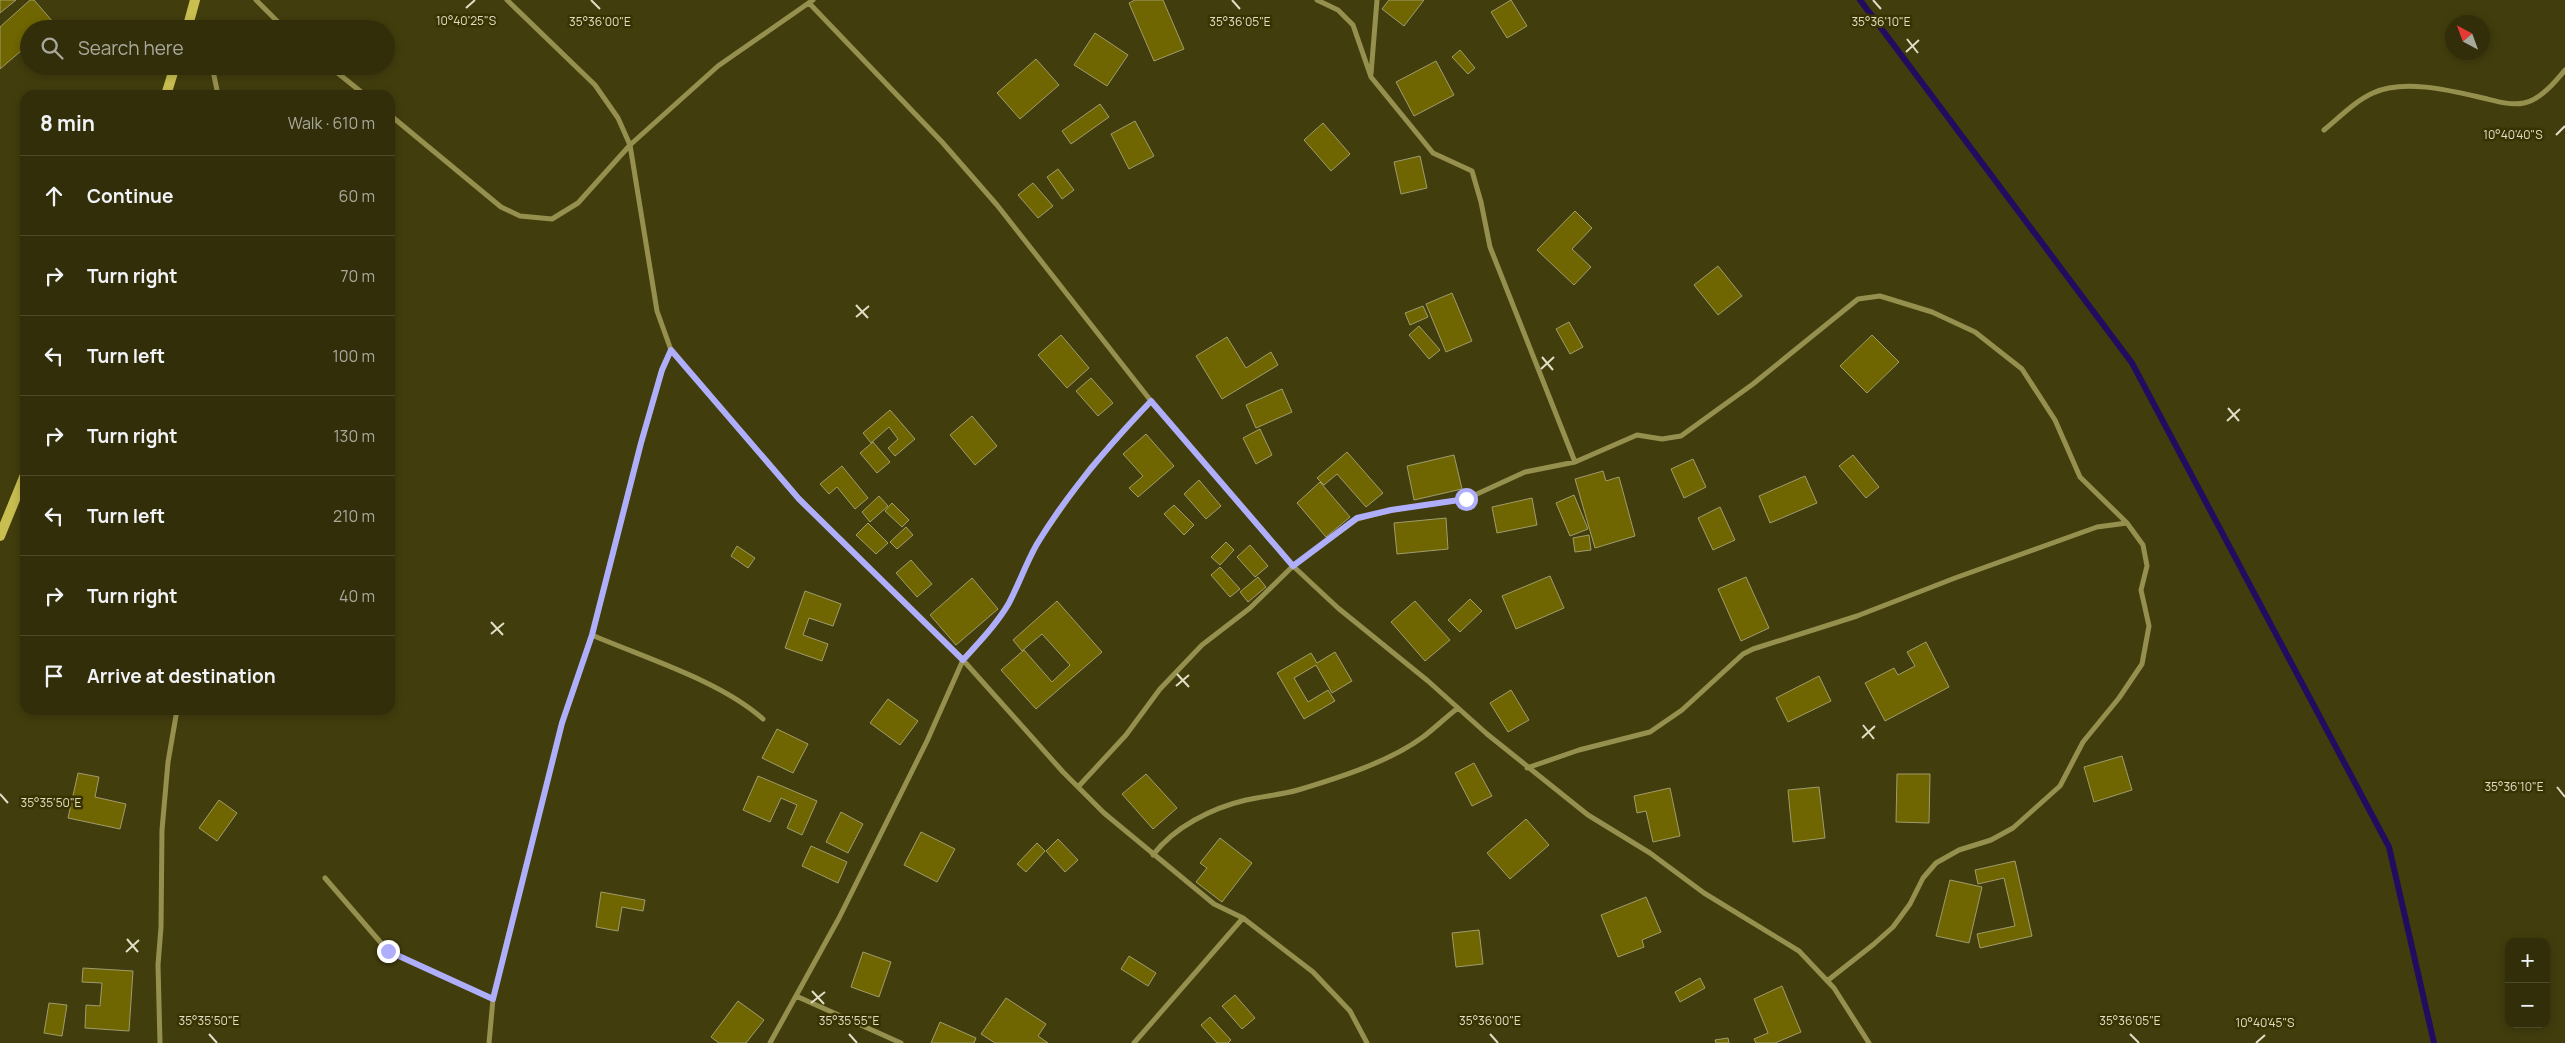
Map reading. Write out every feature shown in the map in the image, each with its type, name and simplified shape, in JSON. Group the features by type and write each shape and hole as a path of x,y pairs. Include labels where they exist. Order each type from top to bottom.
{"street":[{"path":"190,18 195,0"},
{"path":"256,0 276,20"},
{"path":"507,0 595,85 618,118 630,145 650,276 657,311 671,350 799,499 963,660 1104,813 1214,904 1243,918 1313,972 1350,1011 1367,1043"},
{"path":"1317,0 1338,10 1353,25 1371,77 1433,154 1472,171 1481,202 1490,247 1575,462"},
{"path":"1371,77 1377,0"},
{"path":"395,120 500,208 520,216 552,219 578,203 630,145 718,66 811,2 942,142 991,198 1151,401 1293,566 1338,608 1527,768 1588,815 1650,853 1704,893 1798,952 1834,988 1869,1043"},
{"path":"2324,130 2354,105 2374,92 2386,89 2446,89 2500,102 2526,103 2542,94 2565,70"},
{"path":"168,90 172,75"},
{"path":"214,75 217,90"},
{"path":"340,75 359,90"},
{"path":"1078,787 1126,735 1160,689 1196,651 1250,608 1293,566 1357,518 1391,510 1466,499 1525,472 1575,462 1637,435 1662,439 1681,436 1753,384 1858,299 1880,296 1932,312 1975,332 2022,369 2055,420 2080,476 2136,533 2146,554 2145,579 2142,590 2149,626 2142,664 2119,698 2083,742 2060,786 2013,828 1991,840 1959,850 1936,862 1922,878 1910,904 1893,926 1874,944 1827,981"},
{"path":"489,1043 493,999 562,723 592,635 641,443 662,370 671,350"},
{"path":"770,1043 839,918 928,740 963,660 1008,605 1036,545 1065,503 1117,436 1151,401"},
{"path":"0,536 20,487"},
{"path":"1527,768 1579,750 1650,732 1682,710 1742,654 1753,649 1857,616 2070,536 2110,524 2127,523"},
{"path":"592,635 727,693 749,706 764,719"},
{"path":"1153,855 1162,844 1192,822 1221,807 1246,800 1296,791 1392,756 1423,737 1458,708"},
{"path":"160,1043 158,965 161,927 162,830 168,762 176,715"},
{"path":"325,878 388,951 493,999"},
{"path":"1134,1043 1243,918"},
{"path":"796,996 901,1043"}],"building":[{"path":"0,0 16,0 0,13"},
{"path":"30,0 34,0 51,20 20,20 20,52 0,69 0,27"},
{"path":"1135,0 1163,0 1184,49 1154,61 1129,3"},
{"path":"1389,0 1424,0 1404,26 1382,9"},
{"path":"1511,0 1527,26 1507,38 1491,12"},
{"path":"1095,33 1128,55 1107,86 1074,65"},
{"path":"1460,50 1475,68 1468,74 1452,57"},
{"path":"1036,59 1059,85 1020,119 997,93"},
{"path":"1436,61 1454,95 1414,116 1396,82"},
{"path":"1100,104 1109,117 1071,144 1062,131"},
{"path":"1135,121 1154,156 1129,169 1111,134"},
{"path":"1323,123 1350,154 1331,171 1304,140"},
{"path":"1420,156 1427,188 1401,194 1394,162"},
{"path":"1058,169 1074,190 1062,199 1047,177"},
{"path":"1033,183 1053,206 1038,218 1018,195"},
{"path":"1575,211 1592,228 1572,249 1591,267 1574,285 1537,250"},
{"path":"1718,266 1742,296 1718,315 1694,285"},
{"path":"1452,293 1472,341 1446,352 1426,304"},
{"path":"1423,306 1428,317 1410,325 1405,313"},
{"path":"1569,322 1583,347 1570,354 1556,329"},
{"path":"1419,326 1440,350 1429,359 1409,335"},
{"path":"1061,335 1089,368 1067,388 1038,355"},
{"path":"1872,335 1899,362 1867,393 1840,366"},
{"path":"1227,337 1246,368 1271,352 1278,365 1222,399 1196,356"},
{"path":"1091,378 1113,403 1098,416 1076,391"},
{"path":"1282,389 1292,412 1256,428 1246,405"},
{"path":"890,410 915,439 895,456 888,448 898,439 889,427 871,443 863,433"},
{"path":"972,416 997,446 975,465 950,435"},
{"path":"1260,429 1272,455 1256,464 1243,438"},
{"path":"1146,434 1174,466 1138,497 1129,488 1143,476 1123,454"},
{"path":"873,442 890,462 877,473 860,453"},
{"path":"1347,452 1383,493 1366,507 1337,474 1324,485 1317,478"},
{"path":"1454,455 1462,489 1414,500 1407,466"},
{"path":"1853,455 1879,487 1866,498 1839,466"},
{"path":"1693,459 1706,487 1684,498 1671,469"},
{"path":"842,466 868,498 855,509 837,487 829,494 820,484"},
{"path":"1603,471 1606,481 1619,477 1635,536 1595,548 1575,479"},
{"path":"1805,476 1817,503 1770,523 1759,496"},
{"path":"1199,480 1221,506 1206,519 1184,494"},
{"path":"1320,482 1350,517 1326,537 1297,503"},
{"path":"1574,495 1588,529 1570,536 1556,503"},
{"path":"879,496 888,506 870,522 862,512"},
{"path":"1532,498 1537,525 1497,533 1492,507"},
{"path":"892,503 909,520 902,527 885,511"},
{"path":"1174,505 1194,525 1184,535 1164,514"},
{"path":"1720,507 1735,540 1713,550 1698,518"},
{"path":"1446,518 1448,549 1397,554 1394,523"},
{"path":"868,523 888,543 876,554 856,535"},
{"path":"906,527 913,535 897,549 890,542"},
{"path":"1589,535 1591,550 1575,552 1573,538"},
{"path":"1226,542 1234,550 1220,565 1211,557"},
{"path":"1250,545 1268,566 1255,577 1237,557"},
{"path":"737,546 755,558 748,568 731,556"},
{"path":"911,560 932,584 917,597 896,573"},
{"path":"1220,567 1240,589 1230,597 1211,575"},
{"path":"1550,576 1564,608 1516,629 1502,596"},
{"path":"1258,577 1266,587 1248,602 1240,592"},
{"path":"1746,577 1769,628 1741,641 1718,589"},
{"path":"972,578 998,609 956,645 930,615"},
{"path":"805,591 841,604 833,626 809,618 803,635 828,644 822,661 785,648"},
{"path":"1470,599 1482,611 1460,632 1448,620"},
{"path":"1057,601 1102,652 1036,709 1001,670 1024,650 1052,682 1070,665 1042,634 1022,651 1013,640"},
{"path":"1415,601 1450,640 1425,661 1391,622"},
{"path":"1926,642 1949,687 1885,721 1865,683 1894,668 1898,675 1915,666 1907,652"},
{"path":"1335,652 1352,681 1332,693 1316,665 1294,678 1308,702 1328,690 1335,701 1304,719 1277,673 1311,653 1317,663"},
{"path":"1819,676 1831,701 1788,722 1776,698"},
{"path":"1511,690 1529,720 1508,732 1490,703"},
{"path":"888,699 918,721 900,745 870,723"},
{"path":"777,729 808,744 793,773 762,758"},
{"path":"2122,756 2132,790 2094,802 2084,767"},
{"path":"1474,763 1492,796 1472,806 1455,773"},
{"path":"78,773 99,777 95,797 126,804 120,829 68,818"},
{"path":"1146,774 1177,808 1153,829 1122,794"},
{"path":"1897,774 1930,774 1929,823 1896,822"},
{"path":"758,776 817,801 802,835 787,828 797,805 781,798 770,822 743,810"},
{"path":"1819,787 1825,838 1793,842 1788,790"},
{"path":"1670,788 1680,836 1653,842 1646,811 1637,813 1634,796"},
{"path":"219,800 237,813 217,841 199,828"},
{"path":"841,812 863,824 848,853 826,842"},
{"path":"1526,819 1549,845 1510,879 1487,853"},
{"path":"921,832 955,849 937,882 904,865"},
{"path":"1220,838 1252,863 1222,902 1196,882 1207,868 1200,863"},
{"path":"1058,839 1078,860 1065,872 1046,851"},
{"path":"1037,843 1045,851 1026,872 1017,864"},
{"path":"811,846 847,862 838,883 802,866"},
{"path":"2015,861 2032,936 1980,948 1977,934 2015,926 2004,878 1978,884 1975,870"},
{"path":"1950,880 1982,887 1969,943 1936,936"},
{"path":"601,892 645,900 643,911 622,907 618,931 596,927"},
{"path":"1646,897 1661,932 1642,940 1644,947 1618,957 1601,915"},
{"path":"1479,930 1483,964 1456,967 1452,933"},
{"path":"863,952 891,962 879,997 851,987"},
{"path":"1129,956 1156,973 1148,986 1121,969"},
{"path":"83,968 133,971 129,1031 85,1028 86,1005 100,1006 102,983 82,982"},
{"path":"1700,978 1705,988 1680,1002 1675,992"},
{"path":"1782,986 1801,1032 1775,1043 1756,1043 1754,1039 1768,1033 1754,999"},
{"path":"1235,995 1255,1018 1242,1029 1222,1006"},
{"path":"1006,998 1046,1024 1038,1036 1048,1043 995,1043 981,1034"},
{"path":"738,1001 764,1020 746,1043 719,1043 711,1037"},
{"path":"49,1003 67,1005 62,1036 44,1033"},
{"path":"1210,1017 1231,1040 1228,1043 1217,1043 1201,1025"},
{"path":"940,1022 976,1038 974,1043 931,1043"},
{"path":"1728,1038 1729,1043 1716,1043 1715,1040"}],"waterway":[{"path":"1860,0 2132,363 2389,847 2434,1043"}],"route":[{"path":"388,951 493,999 562,723 592,635 641,443 662,370 671,350 799,499 963,660 1008,605 1036,545 1091,467 1117,436 1151,401 1293,566 1357,518 1391,510 1466,499"}]}
